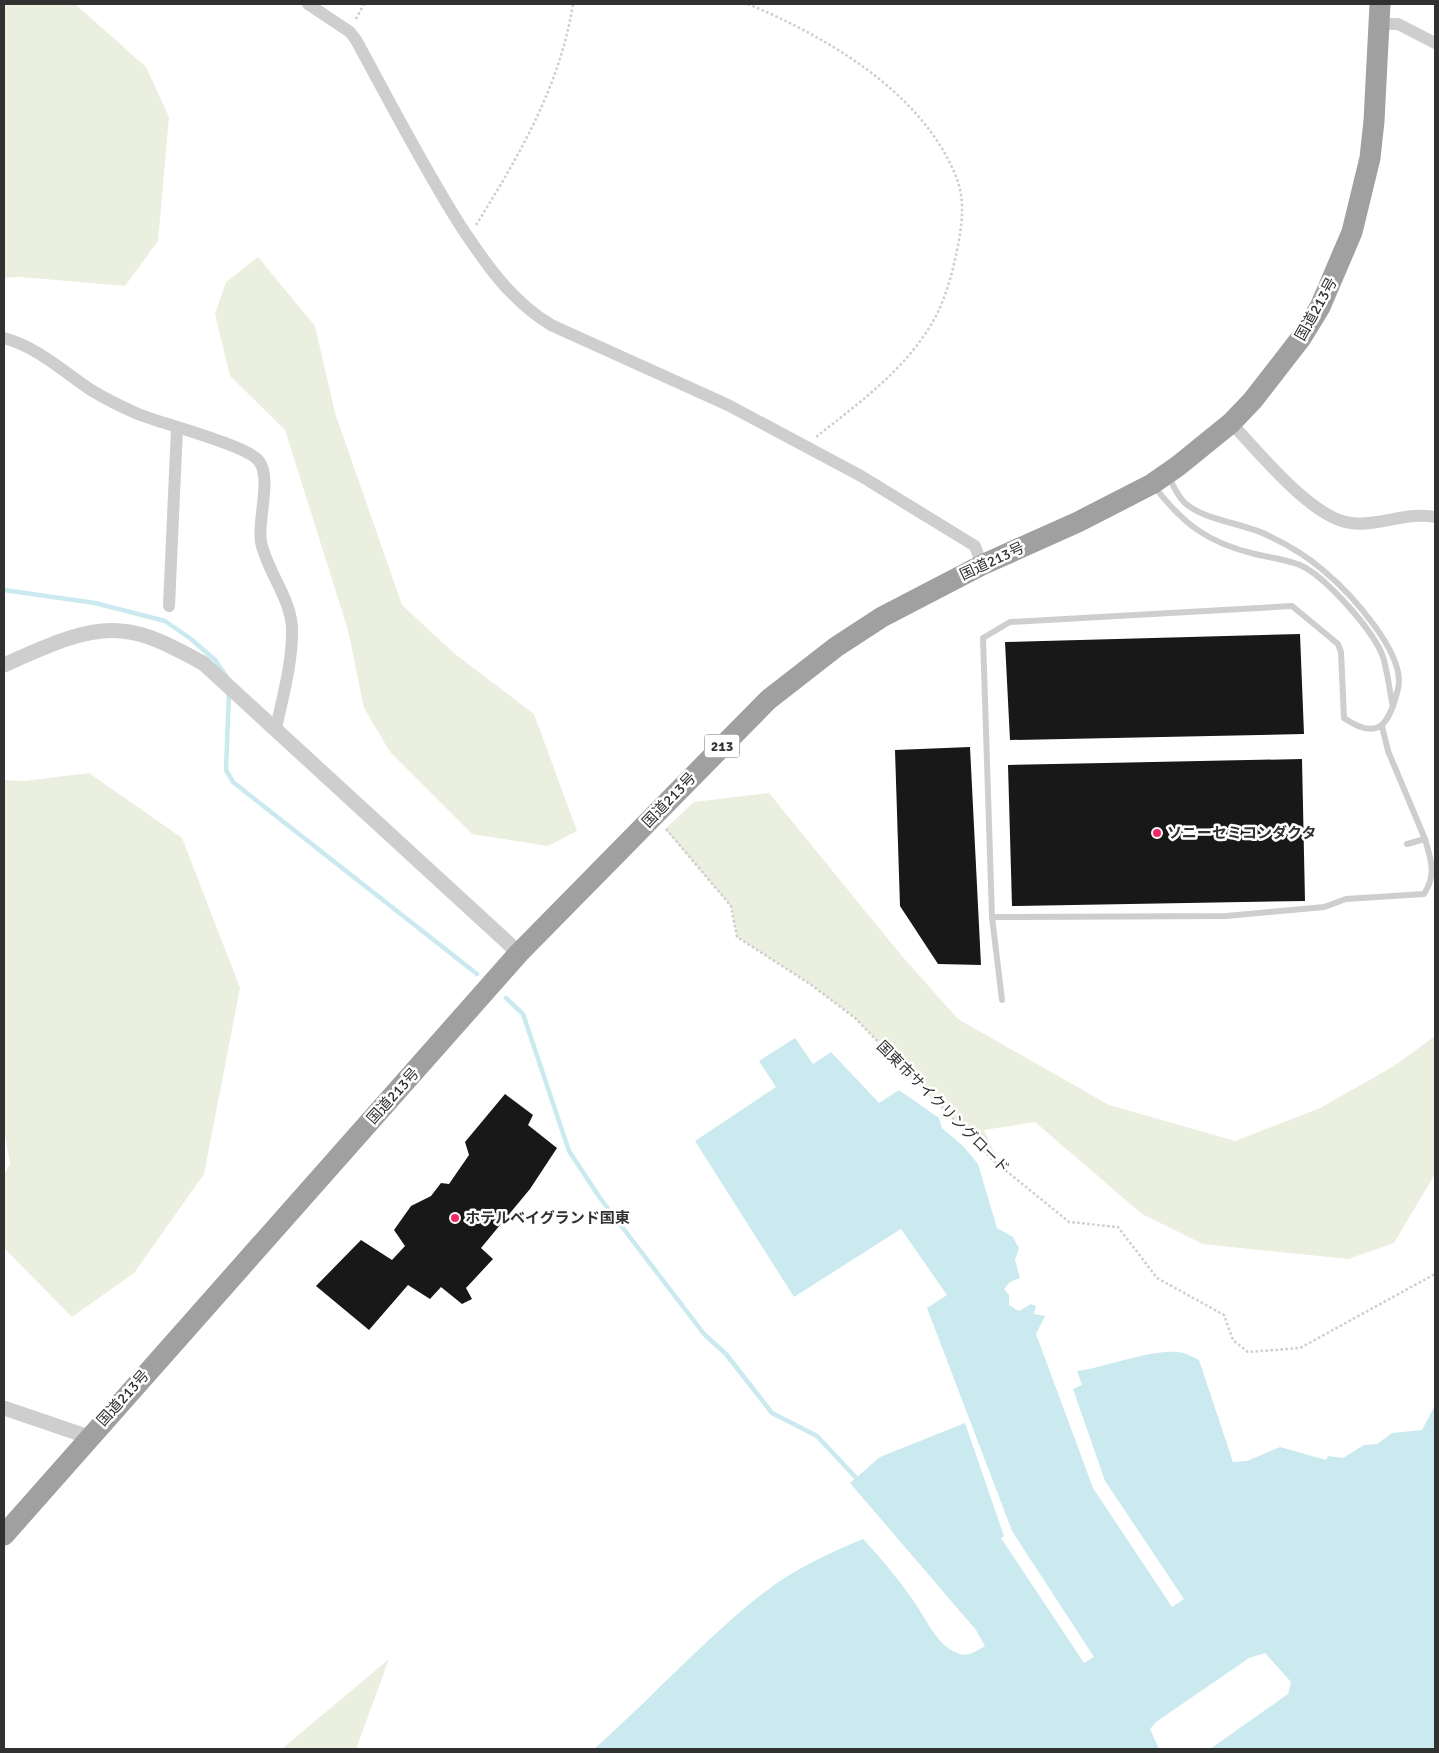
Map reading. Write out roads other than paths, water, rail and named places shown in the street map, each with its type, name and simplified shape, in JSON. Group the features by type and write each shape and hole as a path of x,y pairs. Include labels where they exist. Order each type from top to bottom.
{"highway":[{"name":"国道213号","path":"4,1535 519,953 768,700 836,647 882,617 982,565 1078,522 1160,479 1231,422 1253,400 1301,338 1320,307 1336,275 1352,232 1370,158 1381,14"}],"street":[{"path":"308,4 350,32 356,40 438,191 487,266 528,309 545,322 728,405 861,476 975,546 982,565"},
{"path":"1381,14 1435,43"},
{"path":"4,338 33,350 92,390 115,403 176,428 246,452 259,461 263,472 260,528 262,542 289,612 292,629 276,728"},
{"path":"1231,422 1304,498 1326,514 1351,523 1435,517"},
{"path":"169,606 176,428"},
{"path":"4,665 82,634 121,631 167,644 203,664 276,728 519,953"},
{"path":"4,1408 89,1437"}],"lane":[{"path":"1002,1000 992,916 983,638 1010,622 1292,606 1338,644 1341,652 1344,718 1365,730 1374,730 1382,726 1394,707 1400,684 1394,658 1374,623 1330,577 1298,552 1268,535 1200,512 1184,502 1160,479"},
{"path":"1160,479 1174,512 1211,538 1255,554 1286,560 1302,566 1317,577 1352,610 1376,641 1383,656 1394,707"},
{"path":"992,916 1226,916 1324,906 1346,899 1424,894 1432,881 1432,866 1425,838 1388,751 1382,726"},
{"path":"1407,844 1425,838"}],"water":[{"path":"795,1038 813,1064 831,1052 879,1103 899,1090 939,1118 942,1128 964,1147 978,1164 997,1228 1013,1237 1019,1248 1015,1260 1020,1278 1010,1282 1004,1289 1009,1295 1009,1305 1019,1311 1031,1304 1036,1306 1034,1314 1045,1316 1036,1334 1093,1488 1172,1607 1184,1599 1105,1481 1073,1389 1082,1385 1077,1371 1155,1353 1177,1352 1199,1360 1233,1462 1247,1461 1280,1447 1326,1460 1328,1456 1343,1458 1364,1445 1377,1444 1392,1433 1422,1430 1435,1405 1435,1749 594,1749 721,1629 766,1591 813,1562 863,1539 897,1578 944,1644 957,1653 964,1655 985,1646 976,1630 850,1483 880,1457 965,1423 1004,1536 1001,1538 1084,1663 1094,1657 1012,1531 927,1308 947,1295 901,1229 794,1297 695,1141 776,1087 759,1061"}],"waterway":[{"path":"4,590 95,603 165,621 191,639 215,660 227,677"},
{"path":"229,691 226,770 233,782 477,974"},
{"path":"506,998 523,1014 569,1151 600,1198 704,1334 726,1354 772,1413 817,1436 860,1482"}],"place":[{"name":"ソニーセミコンダクタ","path":"1157,833"},
{"name":"ホテルベイグランド国東","path":"455,1218"}]}
